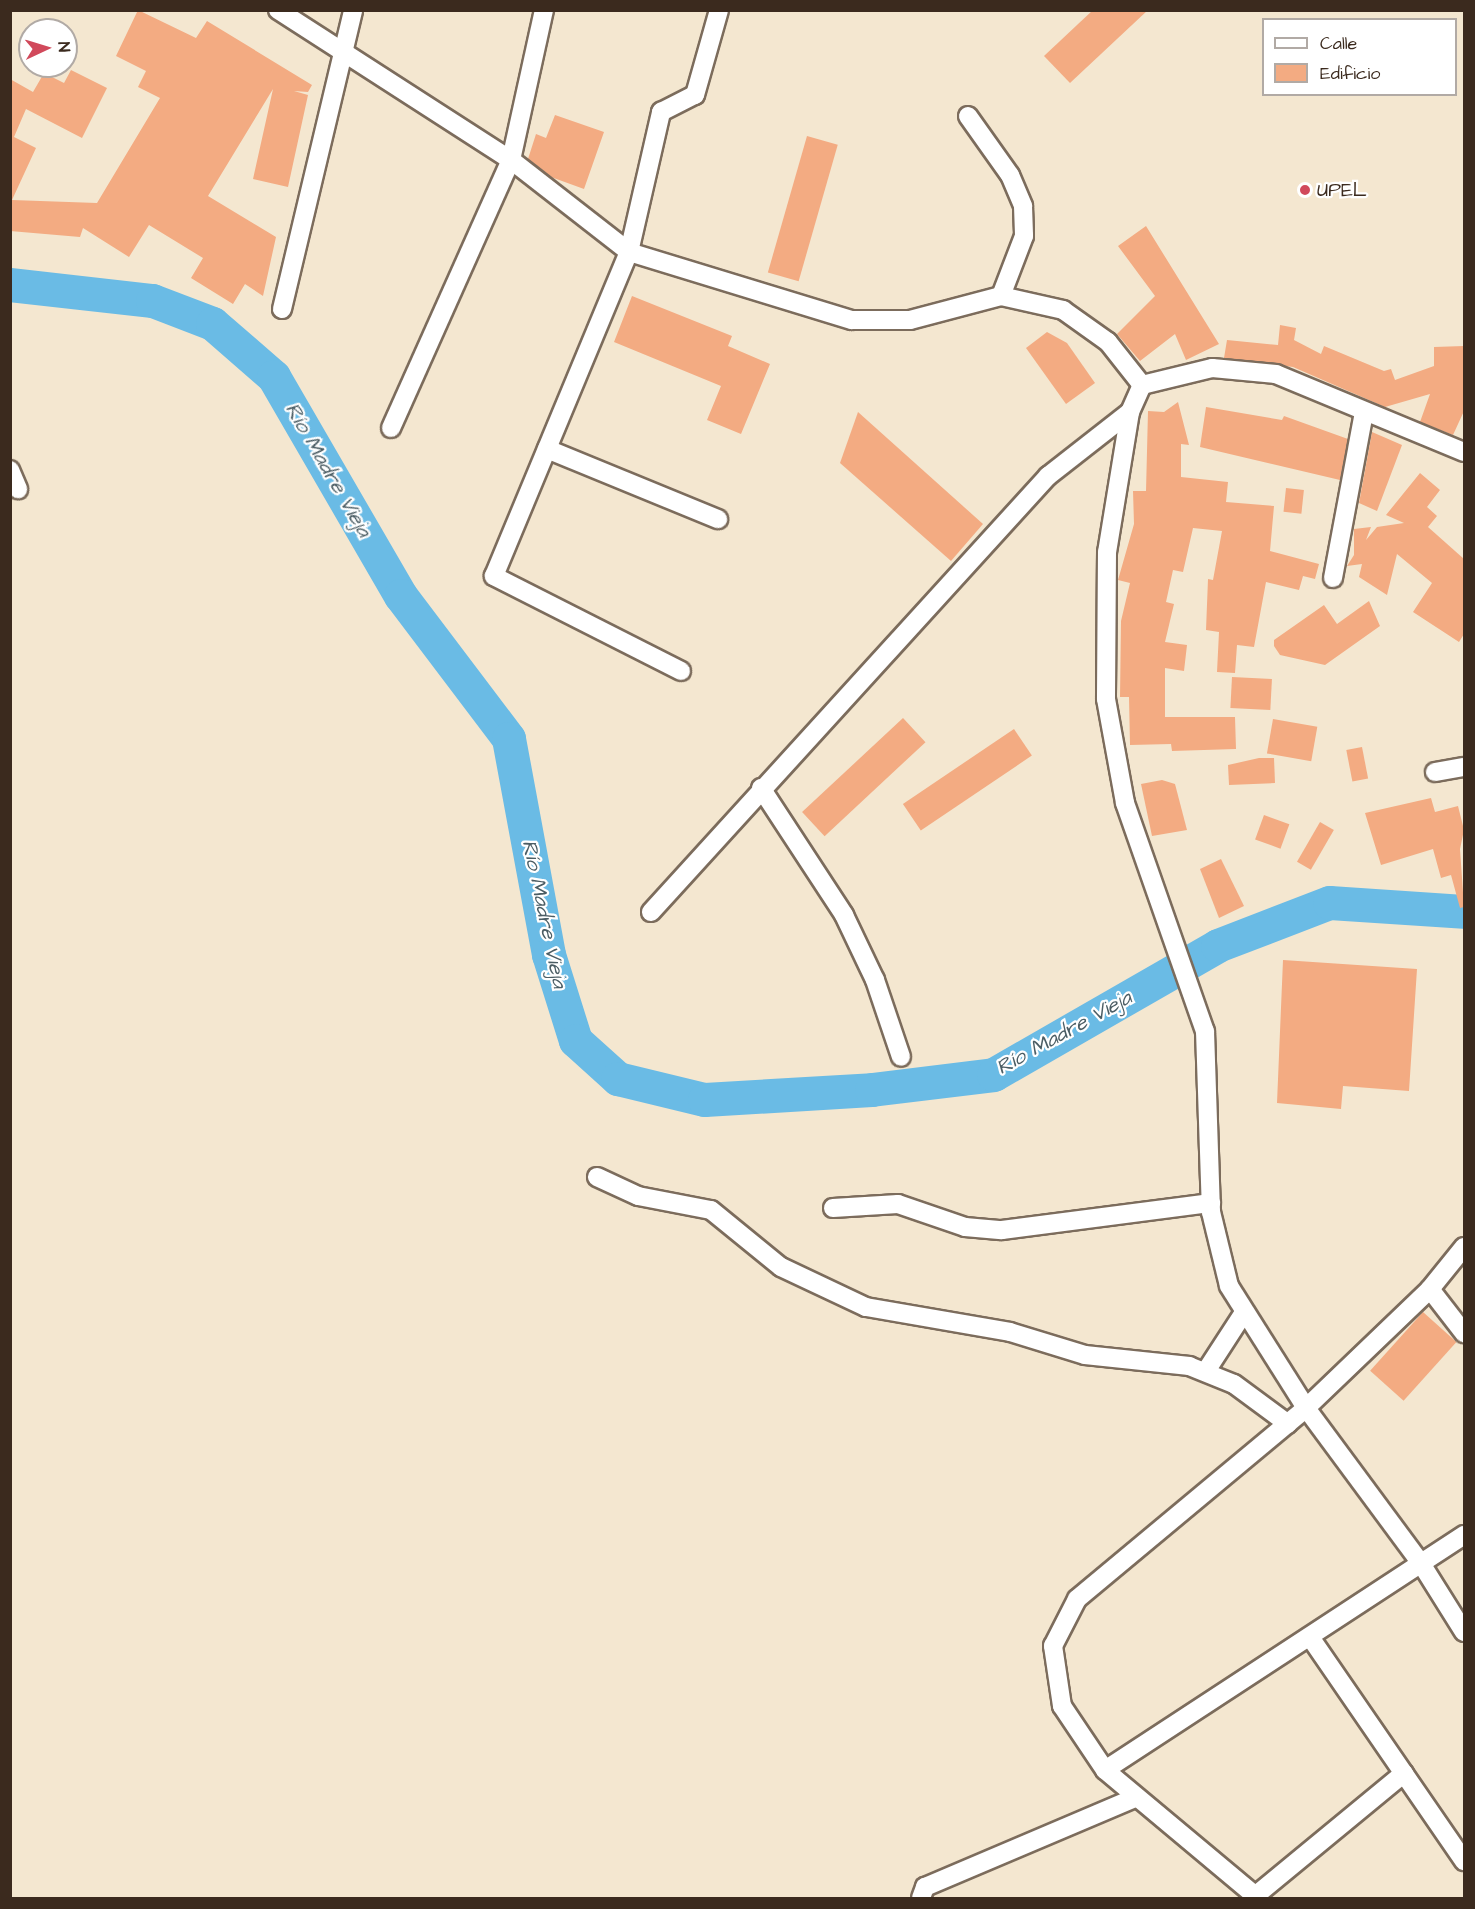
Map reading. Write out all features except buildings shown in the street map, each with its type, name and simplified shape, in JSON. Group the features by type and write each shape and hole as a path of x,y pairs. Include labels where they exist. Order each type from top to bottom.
{"street":[{"path":"278,10 344,56 511,160 629,252 852,320 910,320 1001,296 1063,310 1108,342 1142,385"},
{"path":"282,309 344,56 353,10"},
{"path":"391,428 511,160 544,10"},
{"path":"681,671 494,576 629,252 661,112 695,95 719,10"},
{"path":"968,116 1010,176 1023,206 1024,236 1001,296"},
{"path":"1142,385 1212,368 1276,374 1364,413 1464,452"},
{"path":"1142,385 1130,412 1107,552 1106,699 1125,803 1176,942 1205,1031 1211,1203 1218,1250 1243,1314 1306,1408 1422,1565 1464,1632"},
{"path":"651,912 761,788 1048,476 1130,412"},
{"path":"1333,578 1364,413"},
{"path":"547,448 718,519"},
{"path":"10,470 18,489"},
{"path":"1435,772 1464,767"},
{"path":"761,788 848,924 901,1057"},
{"path":"597,1177 638,1196 711,1210 781,1267 866,1307 1001,1330 1085,1355 1206,1371 1288,1424"},
{"path":"833,1208 898,1204 965,1227 1002,1230 1211,1203"},
{"path":"1404,1773 1256,1897 1105,1770 1061,1696 1053,1646 1077,1599 1306,1408 1430,1289 1464,1247"},
{"path":"1430,1289 1464,1333"},
{"path":"1206,1371 1243,1314"},
{"path":"1105,1770 1422,1565 1464,1534"},
{"path":"1310,1637 1464,1861"},
{"path":"921,1899 925,1887 1137,1797"}],"waterway":[{"name":"Río Madre Vieja","path":"10,285 153,301 213,324 274,377 401,596 509,739 549,955 576,1041 618,1079 705,1100 872,1090 994,1075 1218,946 1330,903 1464,912"}],"place":[{"name":"UPEL","path":"1305,190"}]}
